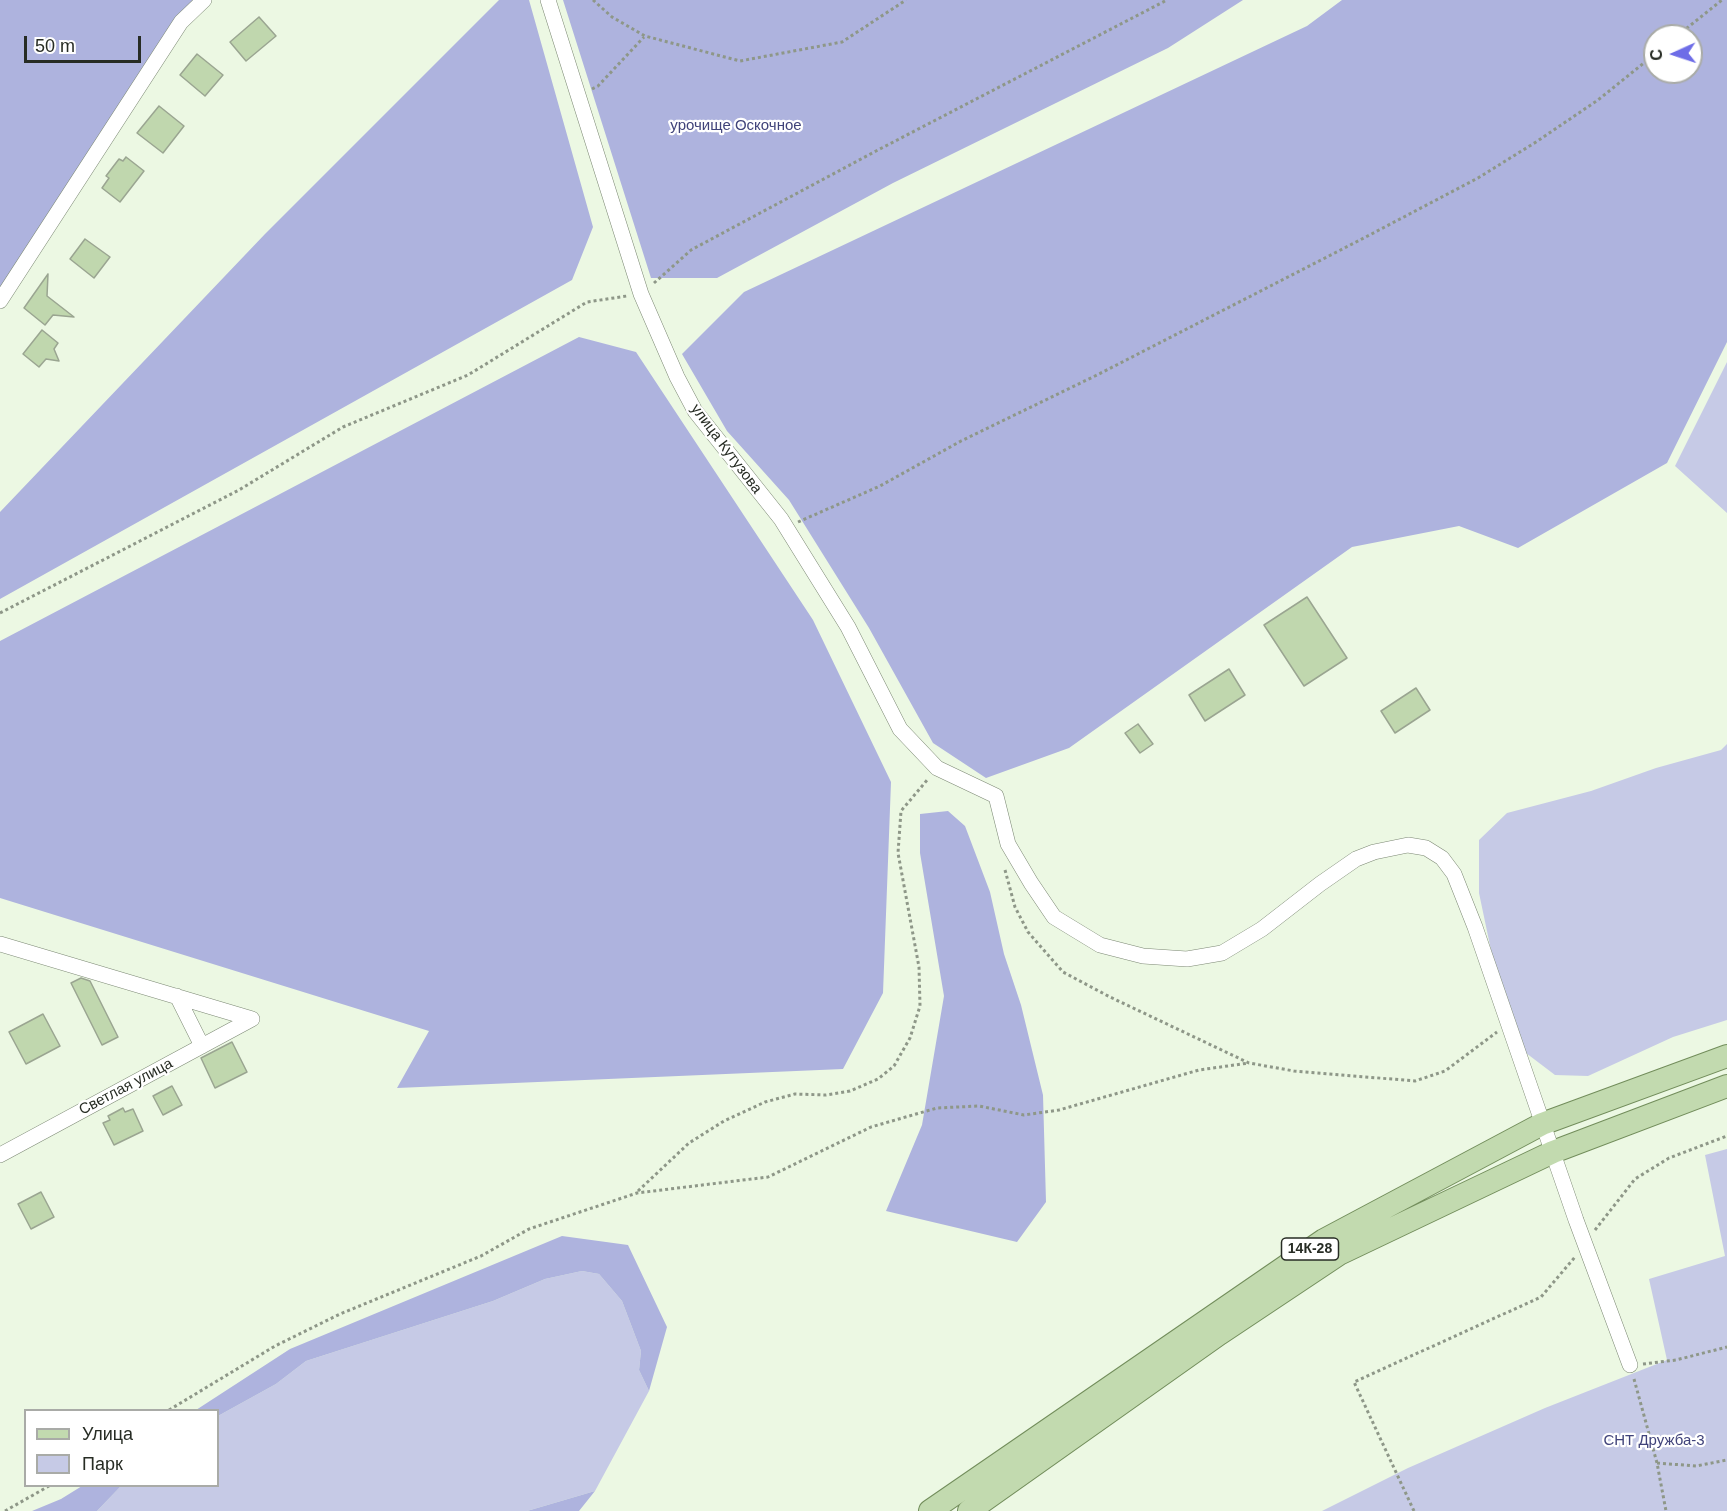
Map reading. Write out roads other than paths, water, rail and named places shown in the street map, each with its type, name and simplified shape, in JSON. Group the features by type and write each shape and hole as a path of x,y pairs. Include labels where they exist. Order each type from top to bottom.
{"main road":[{"name":"14К-28","path":"930,1511 1324,1240 1542,1124 1727,1056"},
{"name":"14К-28","path":"969,1511 1219,1334 1340,1254 1553,1152 1727,1086"}],"street":[{"path":"0,301 182,22 204,0"},
{"name":"улица Кутузова","path":"548,0 641,294 677,377 695,411 788,531 848,627 900,729 937,768 996,796 1008,844 1054,917 1100,945 1143,956 1187,959 1222,953 1262,929 1356,859 1390,847 1408,845 1426,848 1442,858 1454,874 1542,1124"},
{"path":"0,944 177,996 202,1046"},
{"name":"Светлая улица","path":"0,1155 252,1019 177,996"},
{"path":"1542,1124 1630,1365"}],"park label":[{"name":"урочище Оскочное","path":"736,126"},
{"name":"СНТ Дружба-3","path":"1654,1441"}]}
